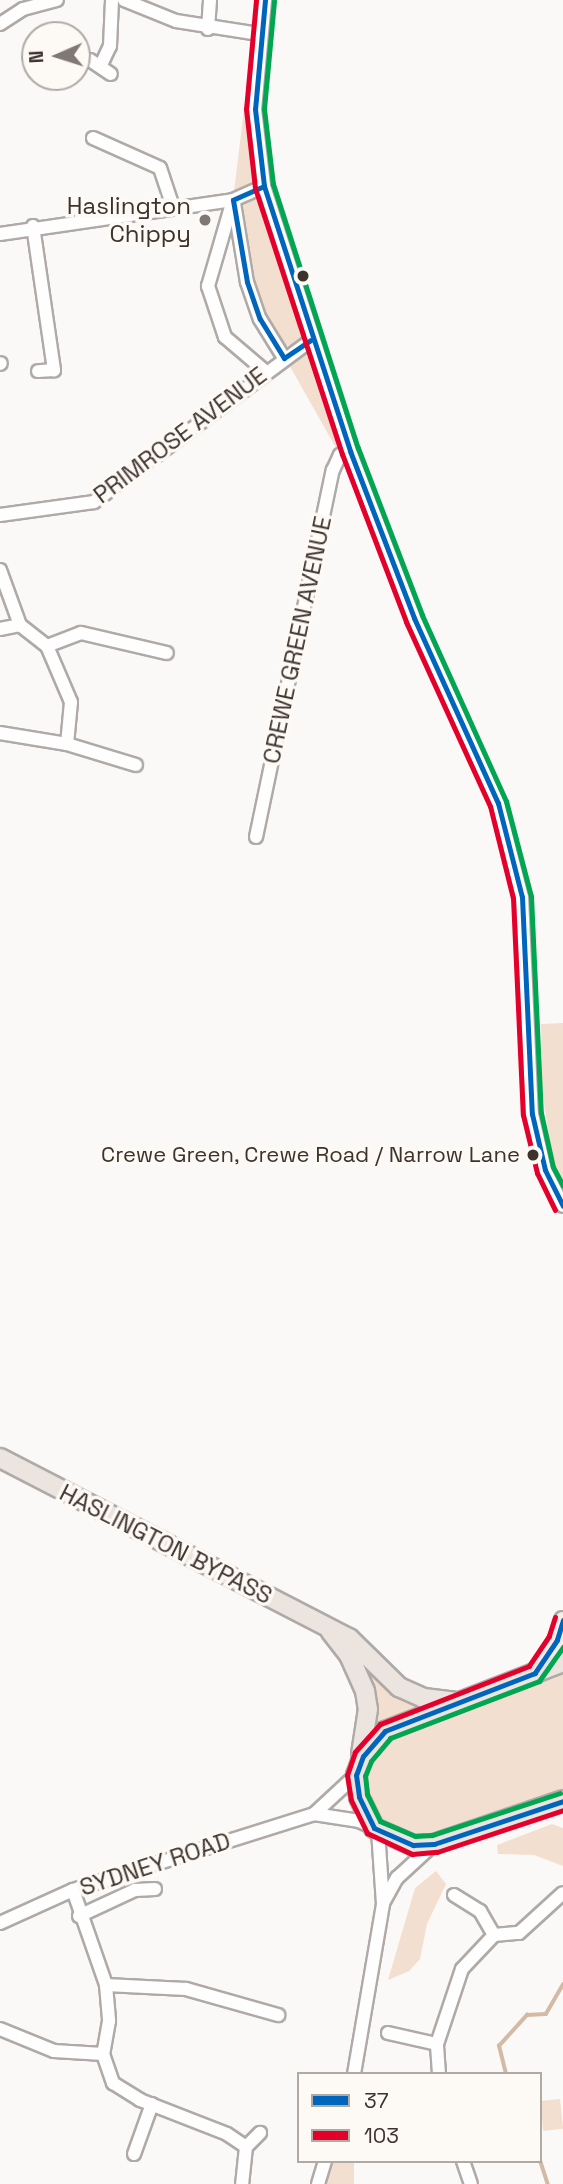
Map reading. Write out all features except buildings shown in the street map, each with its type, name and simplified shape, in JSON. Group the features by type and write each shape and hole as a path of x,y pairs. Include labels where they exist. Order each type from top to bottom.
{"highway":[{"name":"HASLINGTON BYPASS","path":"0,1458 362,1646 400,1688 424,1698 456,1702"},
{"name":"HASLINGTON BYPASS","path":"331,1632 349,1655 365,1691 366,1733 356,1772"},
{"path":"562,1801 434,1844 396,1841 376,1830 359,1797 356,1772 386,1731 563,1662"}],"main road":[{"path":"535,1673 557,1640 563,1620"}],"street":[{"path":"0,24 23,9 57,0"},
{"path":"101,66 110,46 112,0"},
{"path":"124,0 208,29 259,34"},
{"path":"208,29 211,0"},
{"path":"265,0 259,34 255,123 264,186 311,340 350,451 414,618 498,803 522,897 532,1114 545,1170 563,1206"},
{"path":"93,138 160,168 173,207"},
{"path":"0,234 33,226 233,200 264,186"},
{"path":"233,200 247,282 260,319 284,358"},
{"path":"233,200 208,286 225,337 265,371"},
{"path":"33,226 54,370 38,371"},
{"name":"PRIMROSE AVENUE","path":"0,515 94,502 265,371 311,340"},
{"name":"CREWE GREEN AVENUE","path":"256,837 333,470 340,455 350,451"},
{"path":"0,570 20,625 47,646 71,702 67,744"},
{"path":"0,629 20,625"},
{"path":"47,646 81,634 167,653"},
{"path":"0,733 67,744 136,765"},
{"name":"SYDNEY ROAD","path":"314,1814 356,1772"},
{"name":"SYDNEY ROAD","path":"0,1923 73,1889 314,1814 359,1821 376,1830"},
{"path":"354,2072 383,1903 376,1830"},
{"path":"383,1903 397,1878 434,1844"},
{"path":"73,1889 79,1916 106,1985 108,2021 103,2054 116,2088 204,2123 246,2147"},
{"name":"SYDNEY ROAD","path":"79,1916 135,1890 155,1889"},
{"path":"439,2072 437,2045 462,1969 494,1935 519,1933 563,1893"},
{"path":"454,1895 480,1912 494,1935"},
{"path":"106,1985 186,1989 278,2015"},
{"path":"0,2028 54,2051 103,2054"},
{"path":"388,2033 437,2045"},
{"path":"134,2154 152,2104"},
{"path":"242,2184 246,2147 260,2133"},
{"path":"318,2184 324,2163"},
{"path":"464,2163 471,2184"}],"shaded area":[{"path":"253,34 259,34 256,137 350,451 340,455 288,363 309,341 281,347 260,319 233,200"},
{"path":"563,1023 563,1191 553,1163 542,1089 541,1024"},
{"path":"349,1638 391,1681 455,1702 563,1662 563,1800 434,1844 396,1841 359,1797 365,1733"},
{"path":"552,1824 563,1828 563,1866 534,1855 498,1854 497,1845"},
{"path":"436,1871 446,1884 427,1924 420,1959 409,1971 388,1980 415,1888"},
{"path":"560,2099 563,2129 543,2131 542,2101"},
{"path":"324,2163 354,2163 354,2184 318,2184"}],"waterway":[{"path":"506,2072 499,2046 527,2015 546,2014 563,1984"},
{"path":"541,2163 548,2184"}],"transit line":[{"name":"103","path":"256,0 246,109 255,188 342,454 406,622 490,806 513,898 523,1115 537,1173 555,1210"},
{"name":"37","path":"265,0 255,109 264,186 350,451 414,618 498,803 522,897 532,1114 545,1170 563,1206"},
{"path":"274,1 264,109 273,184 358,448 422,615 506,801 531,896 541,1113 553,1167 563,1186"},
{"name":"37","path":"264,186 233,200 247,282 260,319 284,358 311,340"},
{"name":"103","path":"555,1617 549,1636 529,1666 380,1724 355,1752 347,1775 351,1800 367,1833 412,1854 437,1852 563,1810"},
{"name":"37","path":"563,1620 557,1640 535,1673 385,1731 363,1756 356,1775 359,1797 374,1828 413,1845 434,1844 563,1801"},
{"path":"560,1793 432,1835 415,1836 380,1821 367,1794 365,1776 371,1761 390,1738 539,1681 563,1647"}],"place":[{"name":"Haslington Chippy","path":"205,220"},
{"name":"Crewe Green, Crewe Road / Narrow Lane","path":"533,1155"}]}
